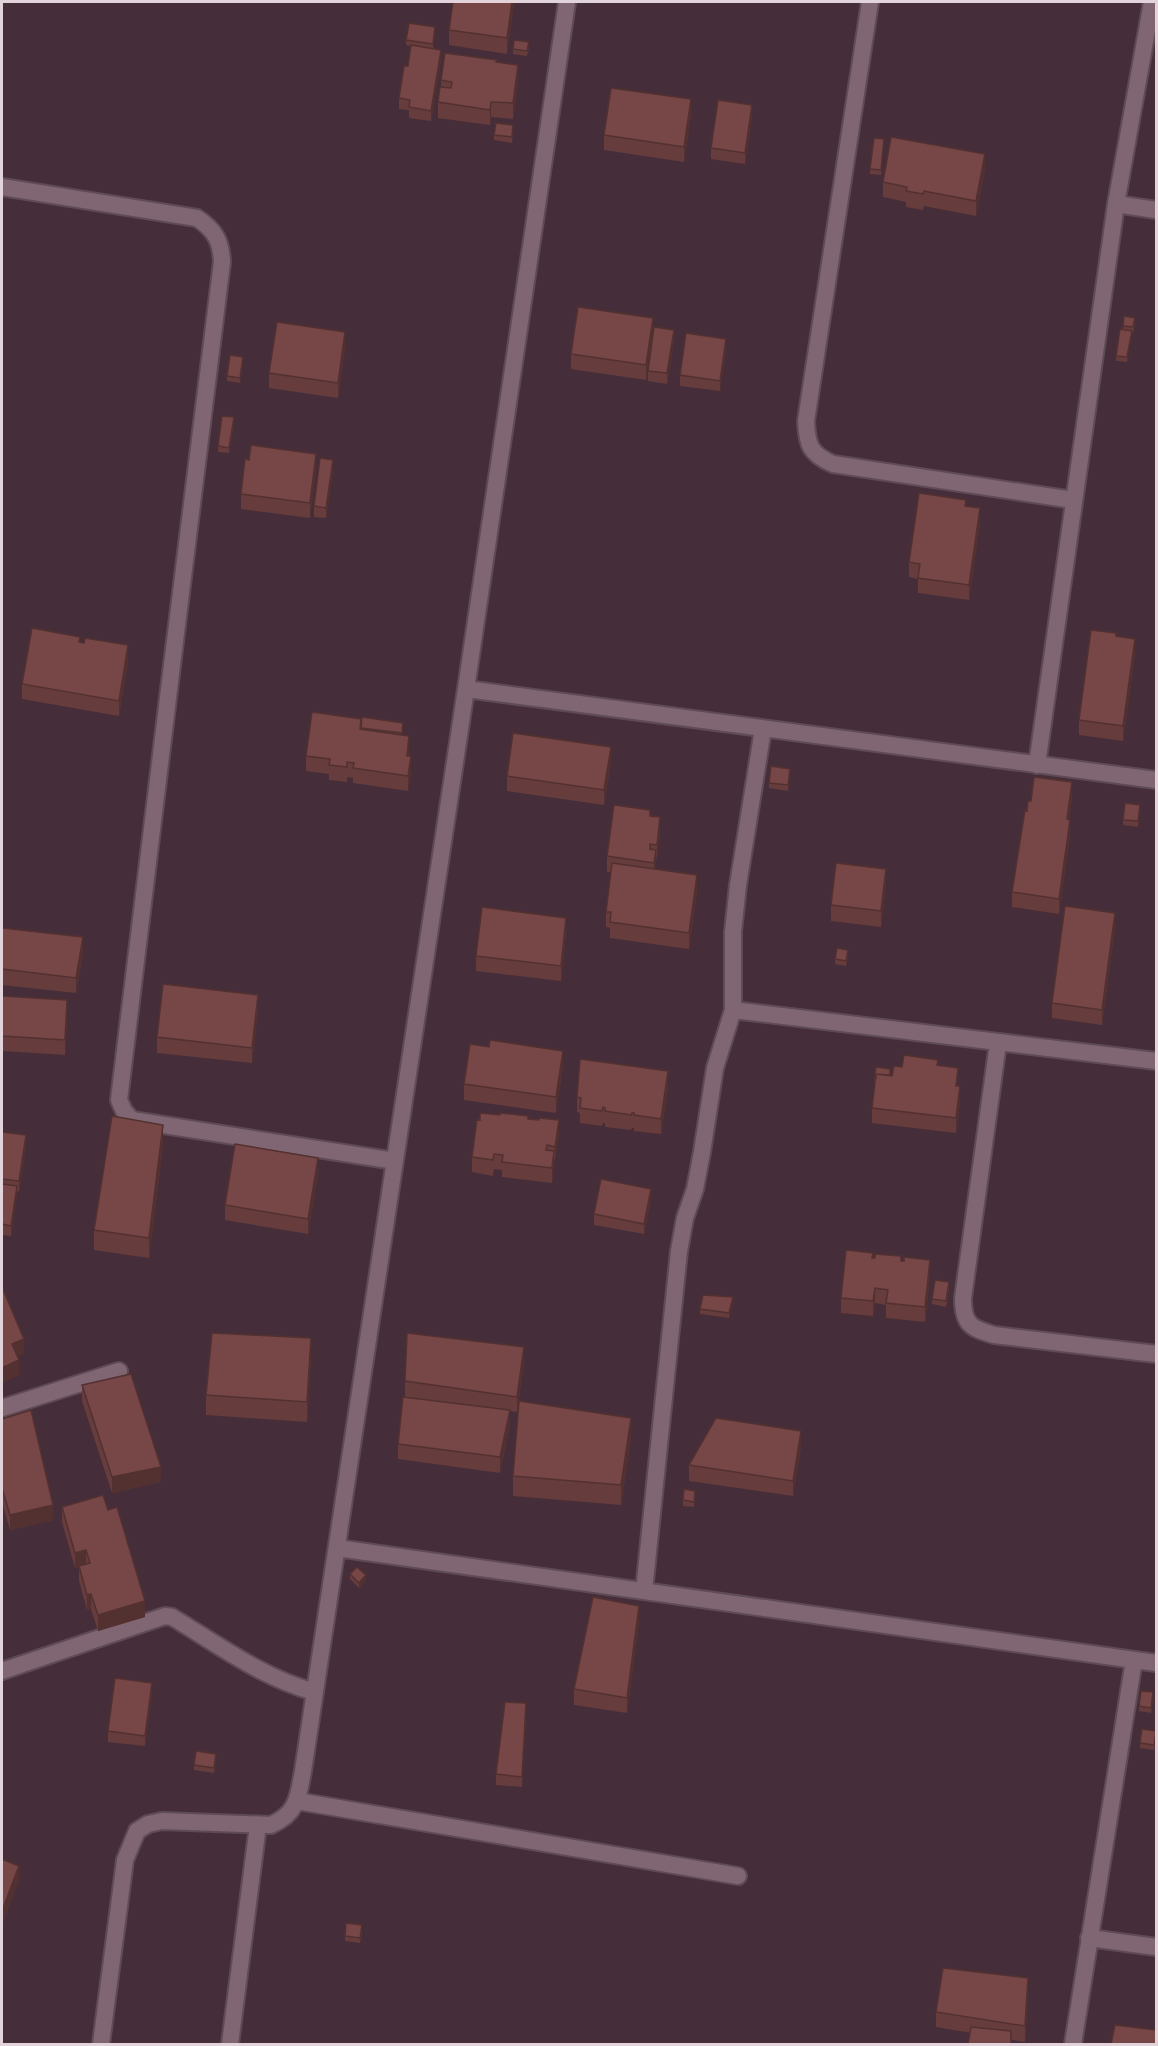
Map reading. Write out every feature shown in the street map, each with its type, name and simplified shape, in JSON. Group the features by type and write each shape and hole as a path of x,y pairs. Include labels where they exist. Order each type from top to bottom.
{"street":[{"path":"101,2044 125,1860 137,1831 148,1824 162,1821 271,1825 279,1822 293,1809 297,1801 466,689 567,2"},
{"path":"870,2 806,421 810,446 820,458 833,464 1073,500"},
{"path":"1037,765 1116,204 1152,2"},
{"path":"2,187 197,218 208,225 217,236 221,250 222,262 189,547 140,915 119,1100 124,1112 132,1120 395,1161"},
{"path":"1116,204 1156,210"},
{"path":"466,689 1156,780"},
{"path":"644,1591 679,1251 700,1161 715,1068 733,1010 733,932 738,885 763,729"},
{"path":"733,1010 1156,1061"},
{"path":"998,1043 963,1298 963,1309 967,1321 974,1329 994,1335 1156,1354"},
{"path":"2,1408 119,1371"},
{"path":"337,1548 1156,1663"},
{"path":"2,1671 165,1616 172,1617 292,1686 315,1692"},
{"path":"1072,2044 1134,1660"},
{"path":"297,1801 738,1876"},
{"path":"230,2044 258,1825"},
{"path":"1089,1938 1156,1947"}],"building":[{"path":"453,2 512,2 507,38 449,30"},
{"path":"409,23 435,27 433,44 406,40"},
{"path":"514,40 529,42 527,51 513,49"},
{"path":"411,45 441,50 431,111 409,107 410,100 399,98 404,66 408,66"},
{"path":"445,53 518,65 513,103 491,102 490,110 438,102 440,87 451,88 452,82 441,80"},
{"path":"611,88 691,99 684,147 604,135"},
{"path":"718,100 752,105 745,153 711,148"},
{"path":"496,123 513,125 512,137 494,135"},
{"path":"891,137 985,154 976,201 924,191 923,194 906,191 907,187 883,182"},
{"path":"874,138 884,139 881,170 870,169"},
{"path":"578,307 653,318 646,365 571,354"},
{"path":"1124,316 1135,318 1133,327 1123,326"},
{"path":"277,322 345,332 338,383 269,373"},
{"path":"654,327 674,330 667,373 648,371"},
{"path":"1120,329 1132,331 1127,357 1116,356"},
{"path":"686,333 726,339 720,381 680,375"},
{"path":"230,355 243,357 240,378 227,376"},
{"path":"222,416 234,417 229,448 218,446"},
{"path":"251,445 316,454 310,503 241,494 245,459 249,460"},
{"path":"320,458 333,460 326,508 314,506"},
{"path":"919,493 966,500 965,506 980,508 969,585 918,578 920,564 909,562"},
{"path":"32,628 80,637 79,642 84,643 85,638 128,645 119,701 22,684"},
{"path":"1091,630 1116,633 1116,636 1135,639 1123,726 1079,720"},
{"path":"312,712 361,719 360,729 409,736 407,756 411,756 408,776 353,768 354,763 347,762 347,767 329,765 330,759 306,756"},
{"path":"362,717 403,723 402,733 361,728"},
{"path":"513,733 611,747 604,790 507,776"},
{"path":"771,766 790,769 788,785 769,783"},
{"path":"1034,777 1072,782 1067,819 1070,820 1059,899 1012,892 1025,810 1027,811 1028,801 1031,801"},
{"path":"1125,803 1140,805 1138,821 1123,820"},
{"path":"614,805 650,810 650,816 660,817 657,845 650,844 650,849 656,850 654,863 607,856"},
{"path":"612,863 697,875 689,933 610,922 611,912 606,912"},
{"path":"836,863 886,869 881,911 831,905"},
{"path":"1065,906 1115,913 1102,1010 1052,1003"},
{"path":"482,907 566,918 561,966 476,956"},
{"path":"2,928 83,937 76,978 2,969"},
{"path":"837,948 848,950 846,961 835,959"},
{"path":"163,984 258,995 252,1048 157,1037"},
{"path":"2,996 67,1000 65,1040 2,1036"},
{"path":"490,1040 563,1051 556,1097 464,1084 470,1044 489,1047"},
{"path":"904,1055 938,1060 937,1065 958,1068 956,1086 960,1086 956,1118 872,1108 876,1074 892,1076 894,1066 902,1067"},
{"path":"580,1059 668,1071 661,1119 634,1115 634,1113 631,1115 605,1111 603,1107 602,1111 580,1108 581,1098 577,1097"},
{"path":"876,1067 890,1069 890,1075 876,1074 874,1078"},
{"path":"480,1113 559,1120 555,1147 547,1145 546,1150 554,1151 552,1168 502,1162 503,1155 494,1154 493,1160 472,1157 477,1119 480,1120"},
{"path":"112,1116 163,1125 149,1238 94,1230"},
{"path":"2,1132 26,1135 19,1181 2,1179"},
{"path":"235,1144 318,1158 308,1219 225,1205"},
{"path":"601,1179 651,1189 644,1224 594,1214"},
{"path":"2,1184 17,1186 11,1226 2,1224"},
{"path":"846,1250 873,1253 872,1258 875,1258 875,1254 901,1256 901,1261 904,1261 904,1257 930,1260 925,1307 886,1303 888,1290 875,1288 873,1301 841,1298"},
{"path":"935,1280 949,1282 946,1301 932,1299"},
{"path":"2,1287 24,1339 12,1344 19,1360 2,1368"},
{"path":"703,1295 733,1297 729,1313 700,1309"},
{"path":"212,1333 311,1338 307,1402 206,1395"},
{"path":"407,1333 524,1347 517,1397 405,1381"},
{"path":"131,1374 161,1467 112,1477 82,1385"},
{"path":"403,1397 510,1410 500,1457 398,1444"},
{"path":"519,1401 631,1418 621,1485 513,1476"},
{"path":"31,1410 53,1505 10,1515 2,1488 2,1419"},
{"path":"716,1418 801,1431 793,1481 689,1465"},
{"path":"684,1489 695,1491 694,1502 683,1500"},
{"path":"103,1495 108,1510 117,1507 145,1601 98,1615 91,1594 87,1595 79,1566 90,1563 86,1550 75,1553 62,1507"},
{"path":"357,1567 366,1575 359,1583 350,1574"},
{"path":"593,1597 639,1606 627,1698 574,1689"},
{"path":"115,1678 152,1683 145,1736 108,1731"},
{"path":"1141,1691 1153,1692 1151,1708 1139,1706"},
{"path":"505,1702 526,1703 522,1777 496,1774"},
{"path":"1142,1729 1156,1731 1154,1745 1140,1743"},
{"path":"196,1751 216,1754 214,1768 194,1765"},
{"path":"2,1859 19,1866 2,1911"},
{"path":"346,1923 362,1925 360,1938 345,1936"},
{"path":"943,1968 1028,1978 1025,2026 936,2012"},
{"path":"1115,2025 1156,2030 1156,2044 1111,2044"},
{"path":"971,2027 1011,2031 1011,2044 968,2044"}]}
